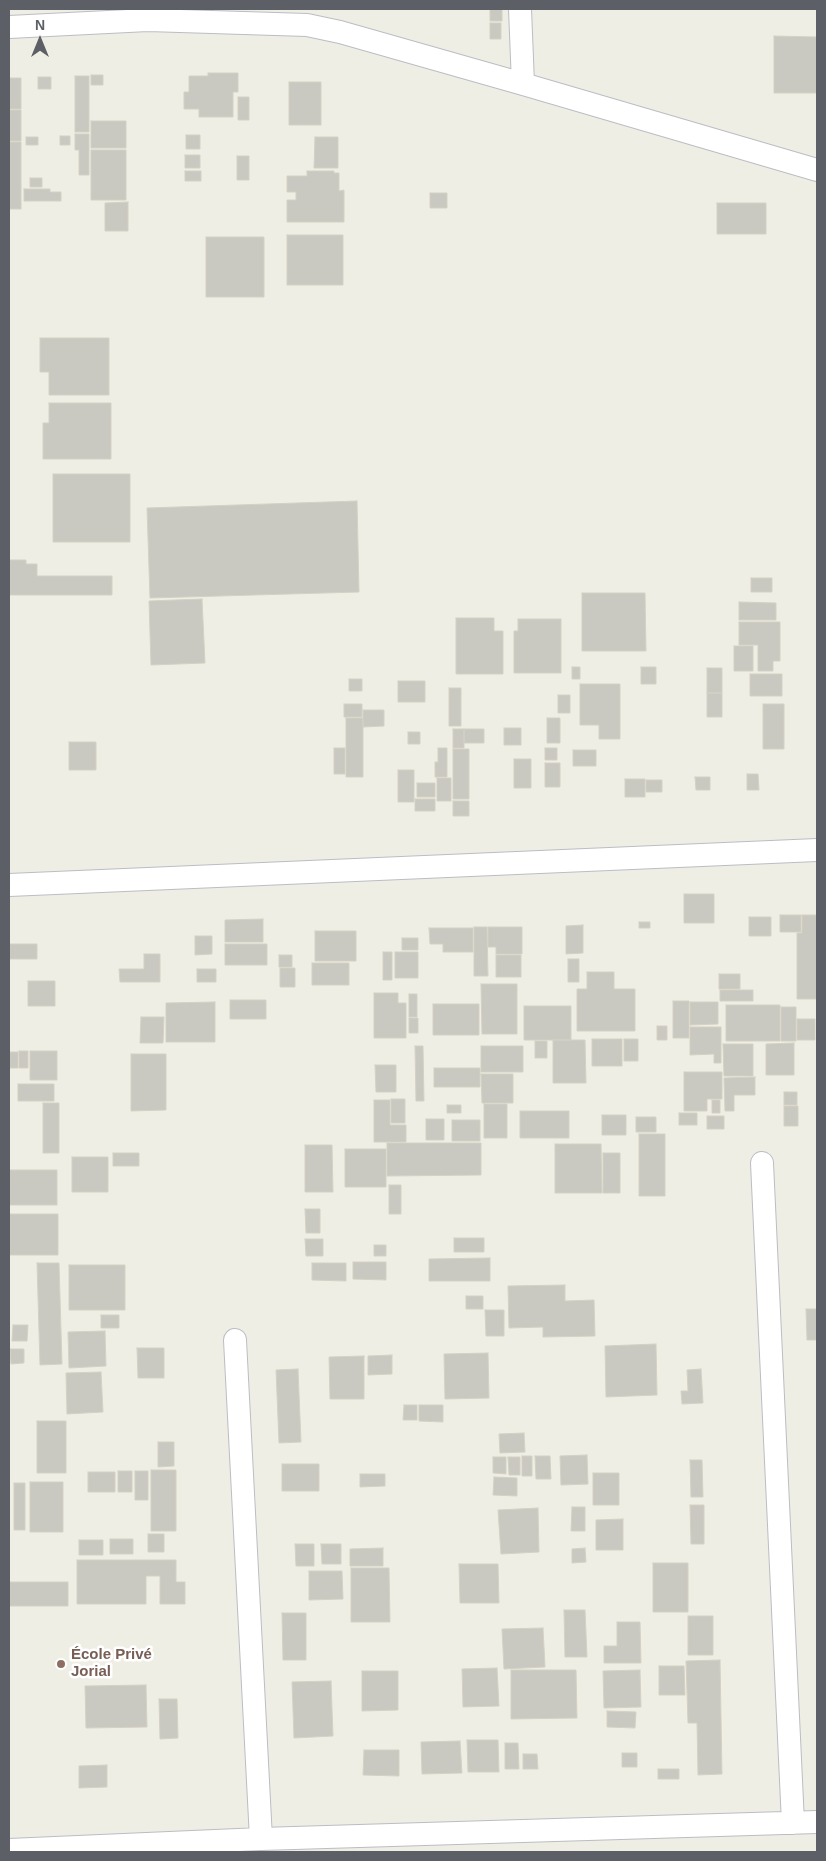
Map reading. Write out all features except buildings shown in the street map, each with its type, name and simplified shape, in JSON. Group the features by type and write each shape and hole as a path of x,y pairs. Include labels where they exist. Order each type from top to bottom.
{"street":[{"path":"520,9 523,84"},
{"path":"9,27 148,14 307,25 349,34 817,170"},
{"path":"9,885 817,850"},
{"path":"762,1163 793,1823"},
{"path":"235,1340 261,1839"},
{"path":"9,1850 261,1839 817,1822"}],"place":[{"name":"École Privé Jorial","path":"61,1664"}]}
